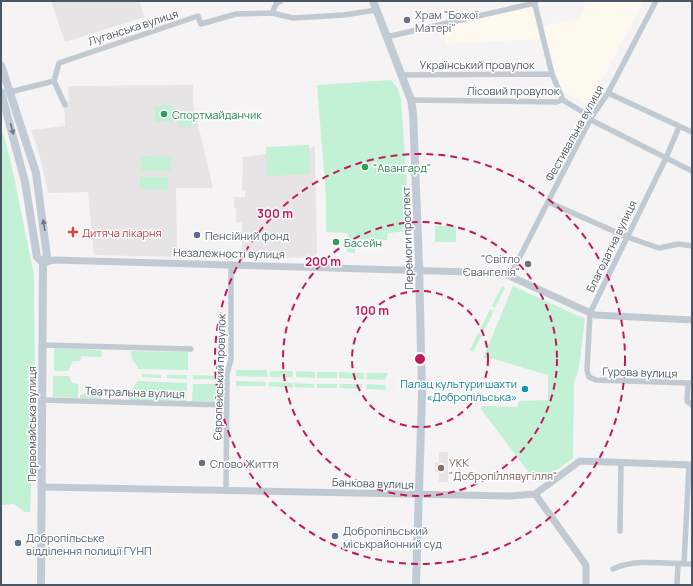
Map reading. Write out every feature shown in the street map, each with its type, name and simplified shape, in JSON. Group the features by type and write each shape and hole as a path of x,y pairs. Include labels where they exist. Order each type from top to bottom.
{"main road":[{"name":"Перемоги проспект","path":"373,1 411,100 413,113 420,270 422,406 418,495"},
{"name":"Первомайська вулиця","path":"1,65 36,173 47,256 43,263 41,585"},
{"name":"Первомайська вулиця","path":"1,92 25,182 37,257 43,263"},
{"path":"416,585 418,495"}],"street":[{"path":"272,13 276,4 281,1"},
{"name":"Фестивальна вулиця","path":"510,276 591,118 608,93 656,1"},
{"path":"386,37 534,2 552,74 563,100"},
{"name":"Луганська вулиця","path":"54,81 59,63 198,16 201,24 236,14 272,13 294,18 344,15 376,10"},
{"name":"Український провулок","path":"401,75 552,74"},
{"path":"10,92 54,81 65,105"},
{"path":"608,93 692,132"},
{"name":"Лісовий провулок","path":"411,100 557,102 563,100 591,118 692,171"},
{"name":"Благодатна вулиця","path":"591,379 587,370 590,313 666,158 679,127"},
{"path":"548,202 627,237 659,248 679,244 692,246"},
{"name":"Незалежності вулиця","path":"43,263 54,260 504,273 590,313 602,316 692,320"},
{"name":"Європейський провулок","path":"226,491 228,367 231,360 231,264"},
{"path":"43,345 191,349"},
{"name":"Гурова вулиця","path":"591,379 690,383"},
{"path":"690,383 687,401 692,404"},
{"name":"Театральна вулиця","path":"42,400 227,405"},
{"path":"586,585 586,565 535,494 580,461 690,465 681,564 677,585"},
{"path":"620,531 621,463"},
{"name":"Банкова вулиця","path":"42,487 418,495 509,496 535,494"},
{"path":"613,569 620,566 640,564 692,564"}],"shaded area":[{"path":"51,1 139,1 145,17 65,42"},
{"path":"586,1 643,1 589,105 566,94 560,88 546,41 539,39 446,44 444,27 533,5 538,27 579,19"},
{"path":"193,85 193,103 213,188 176,188 177,257 94,255 88,192 48,193 40,157 31,130 65,126 64,102 69,101 68,86"},
{"path":"315,147 317,257 269,258 269,256 242,256 242,223 236,222 234,197 245,197 245,190 242,190 243,157"},
{"name":"УКК \"Добропіллявугілля\"","path":"439,452 448,452 448,482 439,482 439,472 435,472 435,463 439,463"}],"green space":[{"name":"\"Авангард\"","path":"391,80 397,87 401,99 410,231 388,233 387,240 356,239 355,253 347,252 348,233 326,232 326,196 317,85"},
{"name":"Спортмайданчик","path":"174,105 174,121 155,122 154,106"},
{"path":"195,115 195,126 179,127 179,116"},
{"path":"1,127 10,158 34,275 35,396 30,512 25,512 14,504 1,505"},
{"path":"309,145 310,174 267,176 266,147"},
{"path":"141,156 171,157 171,171 141,171"},
{"path":"140,177 168,177 168,190 140,189"},
{"path":"435,226 456,226 456,242 435,242"},
{"path":"502,286 505,288 495,308 492,306"},
{"path":"513,286 585,319 579,368 574,383 573,458 540,483 533,478 481,409 482,406 517,407 519,401 548,400 548,375 494,359 483,358"},
{"path":"490,309 494,311 484,331 480,329"},
{"path":"478,333 482,335 473,352 470,350"},
{"path":"54,349 101,350 102,355 101,357 81,356 80,361 73,361 68,371 54,371"},
{"path":"131,351 188,352 188,370 139,369 132,359"},
{"path":"236,370 267,370 267,377 236,376"},
{"path":"270,371 293,371 293,377 270,377"},
{"path":"296,371 315,372 315,378 296,377"},
{"path":"317,372 337,372 337,378 317,378"},
{"path":"339,372 364,373 364,379 339,378"},
{"path":"367,373 388,373 385,380 366,379"},
{"path":"142,374 161,375 161,378 142,377"},
{"path":"167,375 187,375 187,379 167,378"},
{"path":"193,375 222,376 222,380 193,379"},
{"path":"53,376 69,376 72,383 78,384 78,398 53,397"},
{"path":"138,381 187,383 186,402 130,400 129,394"},
{"path":"236,381 266,382 266,386 236,386"},
{"path":"269,382 293,383 293,388 269,386"},
{"path":"294,383 314,384 314,388 294,387"},
{"path":"193,384 221,384 221,402 192,401"},
{"path":"317,384 337,384 337,388 317,388"},
{"path":"340,384 362,384 362,389 340,388"},
{"path":"367,384 385,385 387,390 366,389"},
{"path":"100,391 102,394 101,399 80,398 80,395 87,392"}],"place":[{"name":"Храм \"Божої Матері\"","path":"407,20"},
{"name":"Спортмайданчик","path":"164,114"},
{"name":"\"Авангард\"","path":"365,167"},
{"name":"Дитяча лікарня","path":"73,232"},
{"name":"Пенсійний фонд","path":"197,235"},
{"name":"Басейн","path":"336,242"},
{"name":"\"Світло Євангелія\"","path":"528,264"},
{"name":"Палац культури шахти «Добропільська»","path":"525,389"},
{"name":"Слово Життя","path":"202,463"},
{"name":"УКК \"Добропіллявугілля\"","path":"441,468"},
{"name":"Добропільський міськрайонний суд","path":"335,536"},
{"name":"Добропільське відділення полиції ГУНП","path":"18,543"}]}
